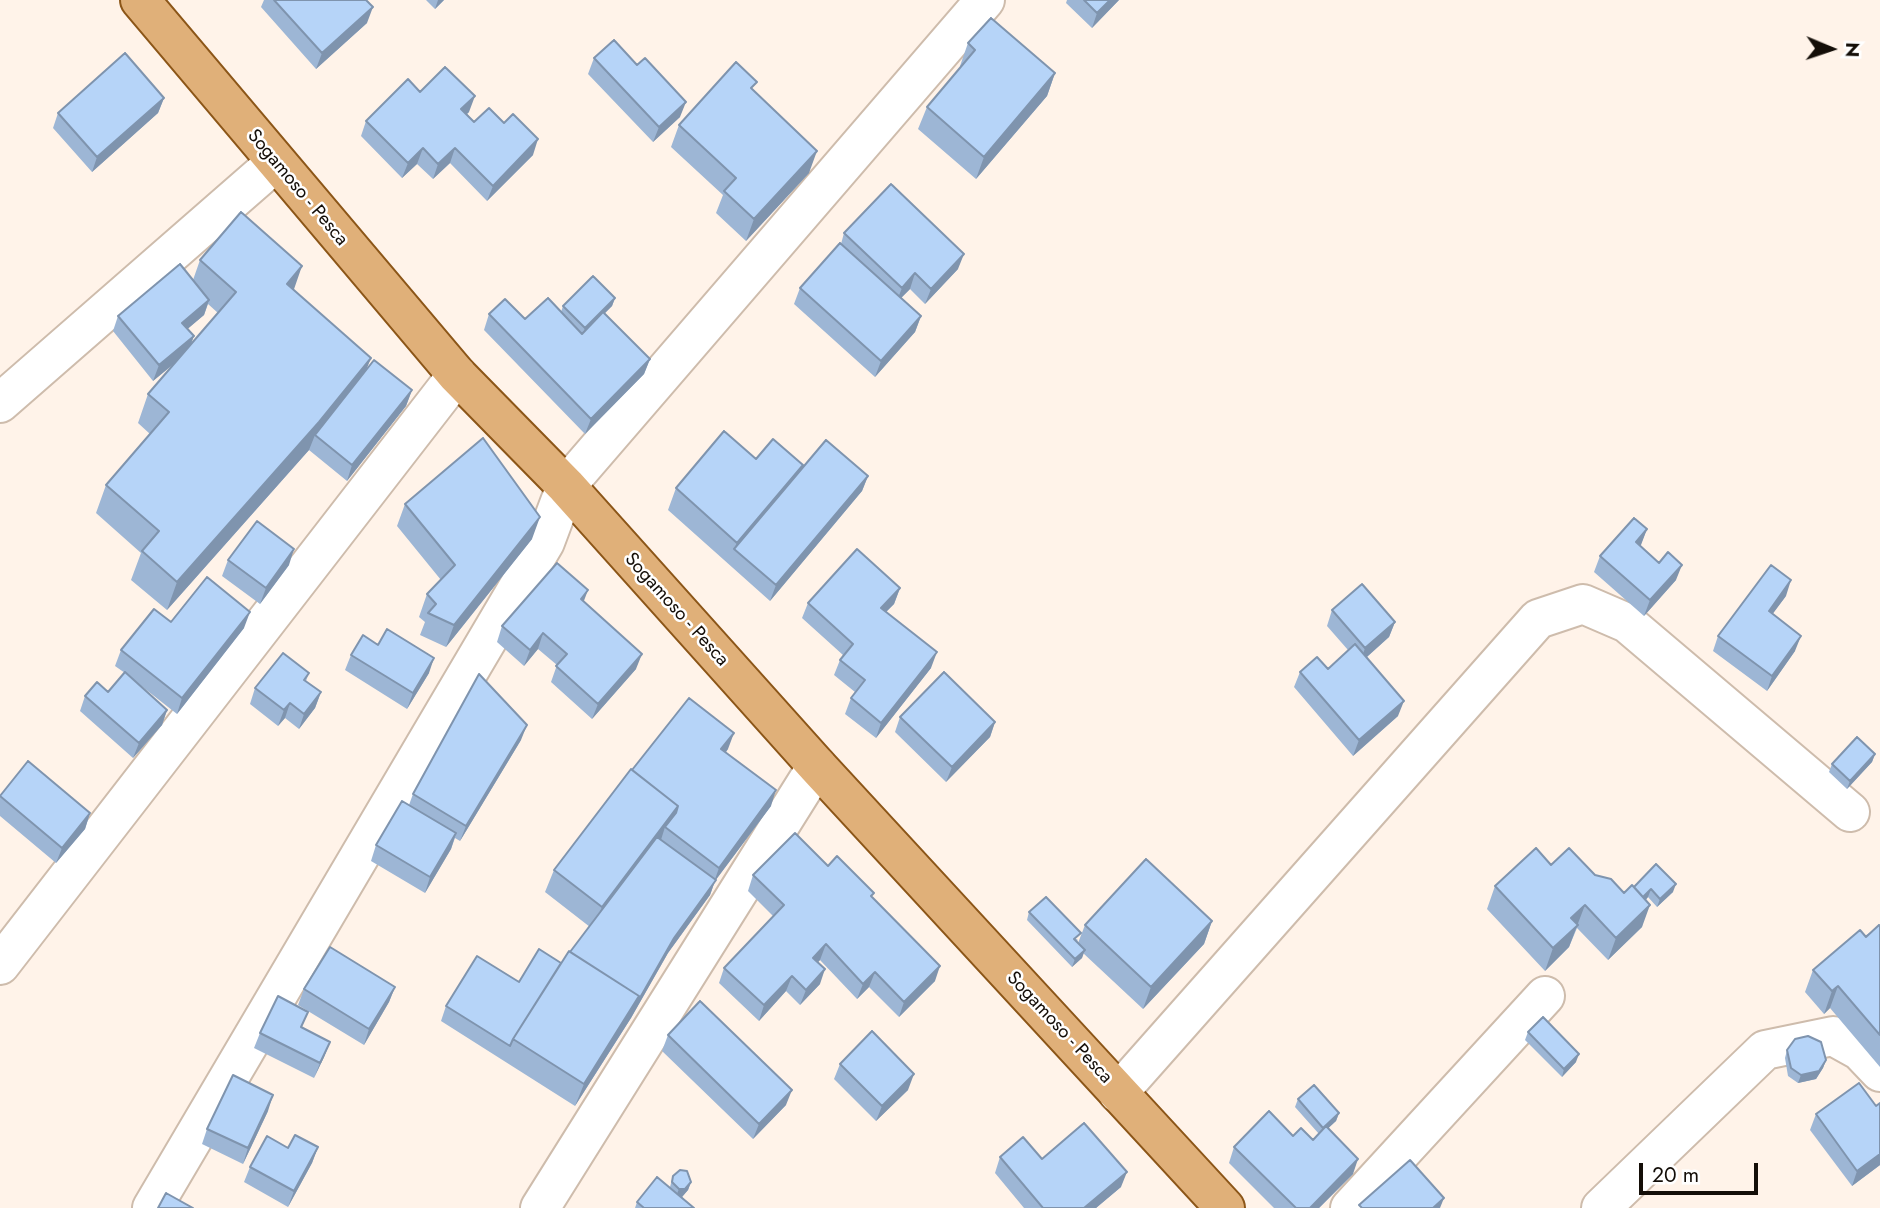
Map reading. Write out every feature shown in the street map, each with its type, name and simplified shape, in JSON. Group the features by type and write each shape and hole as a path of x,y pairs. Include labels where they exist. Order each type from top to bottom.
{"main road":[{"name":"Sogamoso - Pesca","path":"140,0 275,163 457,375 566,486 817,766 1225,1208"}],"street":[{"path":"152,1208 545,542 566,486 985,0"},
{"path":"0,403 275,163"},
{"path":"0,965 457,375"},
{"path":"1118,1093 1538,620 1583,604 1627,623 1850,812"},
{"path":"540,1208 817,766"},
{"path":"1350,1208 1545,996"},
{"path":"1601,1208 1765,1050 1833,1037 1860,1051 1880,1072"}],"building":[{"path":"274,0 366,0 373,7 322,53"},
{"path":"1084,0 1110,0 1097,13"},
{"path":"991,18 1055,73 984,157 927,107 975,50 968,43"},
{"path":"614,40 637,65 645,58 686,102 659,127 594,58"},
{"path":"125,53 164,98 97,157 58,113"},
{"path":"736,62 757,82 751,88 817,151 754,219 724,191 736,178 679,125"},
{"path":"445,67 475,96 461,109 474,122 489,108 504,123 513,114 538,139 493,186 455,148 438,164 423,148 408,163 366,121 408,79 420,92"},
{"path":"891,184 964,254 931,289 915,273 902,288 844,233"},
{"path":"241,212 302,266 287,284 371,358 319,422 177,582 142,551 159,531 106,485 169,412 148,394 236,292 200,260"},
{"path":"840,243 921,316 881,361 800,288"},
{"path":"180,264 209,300 182,323 194,336 159,365 118,316"},
{"path":"593,276 615,298 585,328 563,306"},
{"path":"548,298 582,334 603,312 650,359 591,419 489,314 505,299 525,319"},
{"path":"374,360 412,390 352,465 315,435"},
{"path":"724,431 756,459 773,439 803,465 737,543 676,488"},
{"path":"483,438 540,517 454,625 428,613 436,604 427,594 455,565 405,504"},
{"path":"826,440 868,476 776,585 734,549"},
{"path":"1634,518 1647,529 1636,542 1659,563 1668,552 1682,565 1650,600 1600,556"},
{"path":"257,521 294,549 266,588 228,560"},
{"path":"857,549 900,588 881,608 937,652 881,723 851,698 865,680 840,660 853,644 808,603"},
{"path":"557,563 588,590 581,599 642,654 598,704 556,666 567,654 543,633 530,650 502,626"},
{"path":"1771,565 1791,580 1769,611 1801,636 1772,676 1718,636"},
{"path":"207,577 250,612 182,698 121,650 154,609 171,622"},
{"path":"1362,584 1395,622 1365,648 1332,610"},
{"path":"387,629 434,658 413,693 351,655 363,635 378,645"},
{"path":"1355,644 1404,701 1359,740 1300,672 1317,657 1328,669"},
{"path":"283,653 309,673 304,680 321,692 304,714 290,703 284,710 255,688"},
{"path":"125,672 167,710 139,743 85,696 97,682 108,692"},
{"path":"944,672 995,722 952,767 900,717"},
{"path":"479,674 527,725 466,826 413,794"},
{"path":"689,698 734,733 721,749 776,790 719,868 665,827 678,806 632,770"},
{"path":"1857,737 1875,754 1850,781 1832,764"},
{"path":"28,761 90,813 62,848 0,796"},
{"path":"631,769 678,806 602,907 554,870"},
{"path":"402,801 456,833 430,877 376,845"},
{"path":"795,833 828,866 837,856 874,893 871,896 940,966 904,1002 875,972 863,984 826,944 813,958 825,969 806,990 792,976 764,1005 724,968 784,905 753,875"},
{"path":"657,837 716,880 674,938 637,1003 639,996 570,952"},
{"path":"1536,848 1551,865 1569,848 1595,875 1611,879 1624,893 1632,885 1650,905 1616,938 1585,905 1571,918 1578,925 1553,948 1495,886"},
{"path":"1146,859 1212,921 1151,987 1085,925"},
{"path":"1656,864 1676,884 1660,899 1651,889 1643,897 1634,887"},
{"path":"1046,897 1081,933 1074,939 1085,950 1075,959 1029,912"},
{"path":"1879,925 1880,1035 1838,986 1832,991 1813,970 1860,930 1866,937"},
{"path":"330,947 395,987 369,1029 304,989"},
{"path":"539,949 561,963 510,1046 446,1006 477,956 519,982"},
{"path":"569,951 639,996 584,1084 513,1039"},
{"path":"278,996 308,1012 301,1027 330,1042 320,1063 260,1033"},
{"path":"700,1001 792,1090 759,1124 668,1035"},
{"path":"1543,1017 1579,1054 1564,1069 1528,1032"},
{"path":"872,1031 914,1074 882,1106 840,1064"},
{"path":"1808,1036 1821,1042 1826,1060 1819,1071 1801,1075 1791,1068 1787,1050 1795,1039"},
{"path":"233,1075 273,1095 248,1148 207,1129"},
{"path":"1859,1083 1876,1106 1880,1103 1880,1154 1857,1171 1816,1114"},
{"path":"1314,1085 1339,1113 1323,1128 1298,1099"},
{"path":"1269,1111 1293,1136 1301,1128 1313,1140 1326,1126 1358,1159 1310,1208 1296,1208 1234,1147"},
{"path":"1084,1123 1127,1172 1084,1208 1043,1208 1000,1157 1023,1137 1042,1159"},
{"path":"295,1135 318,1147 294,1191 250,1167 267,1136 288,1148"},
{"path":"1410,1160 1444,1198 1433,1208 1362,1208 1359,1205"},
{"path":"680,1170 687,1171 691,1182 685,1189 679,1189 672,1182 673,1176"},
{"path":"657,1177 694,1208 644,1208 637,1202"},
{"path":"166,1193 193,1208 158,1208"}]}
